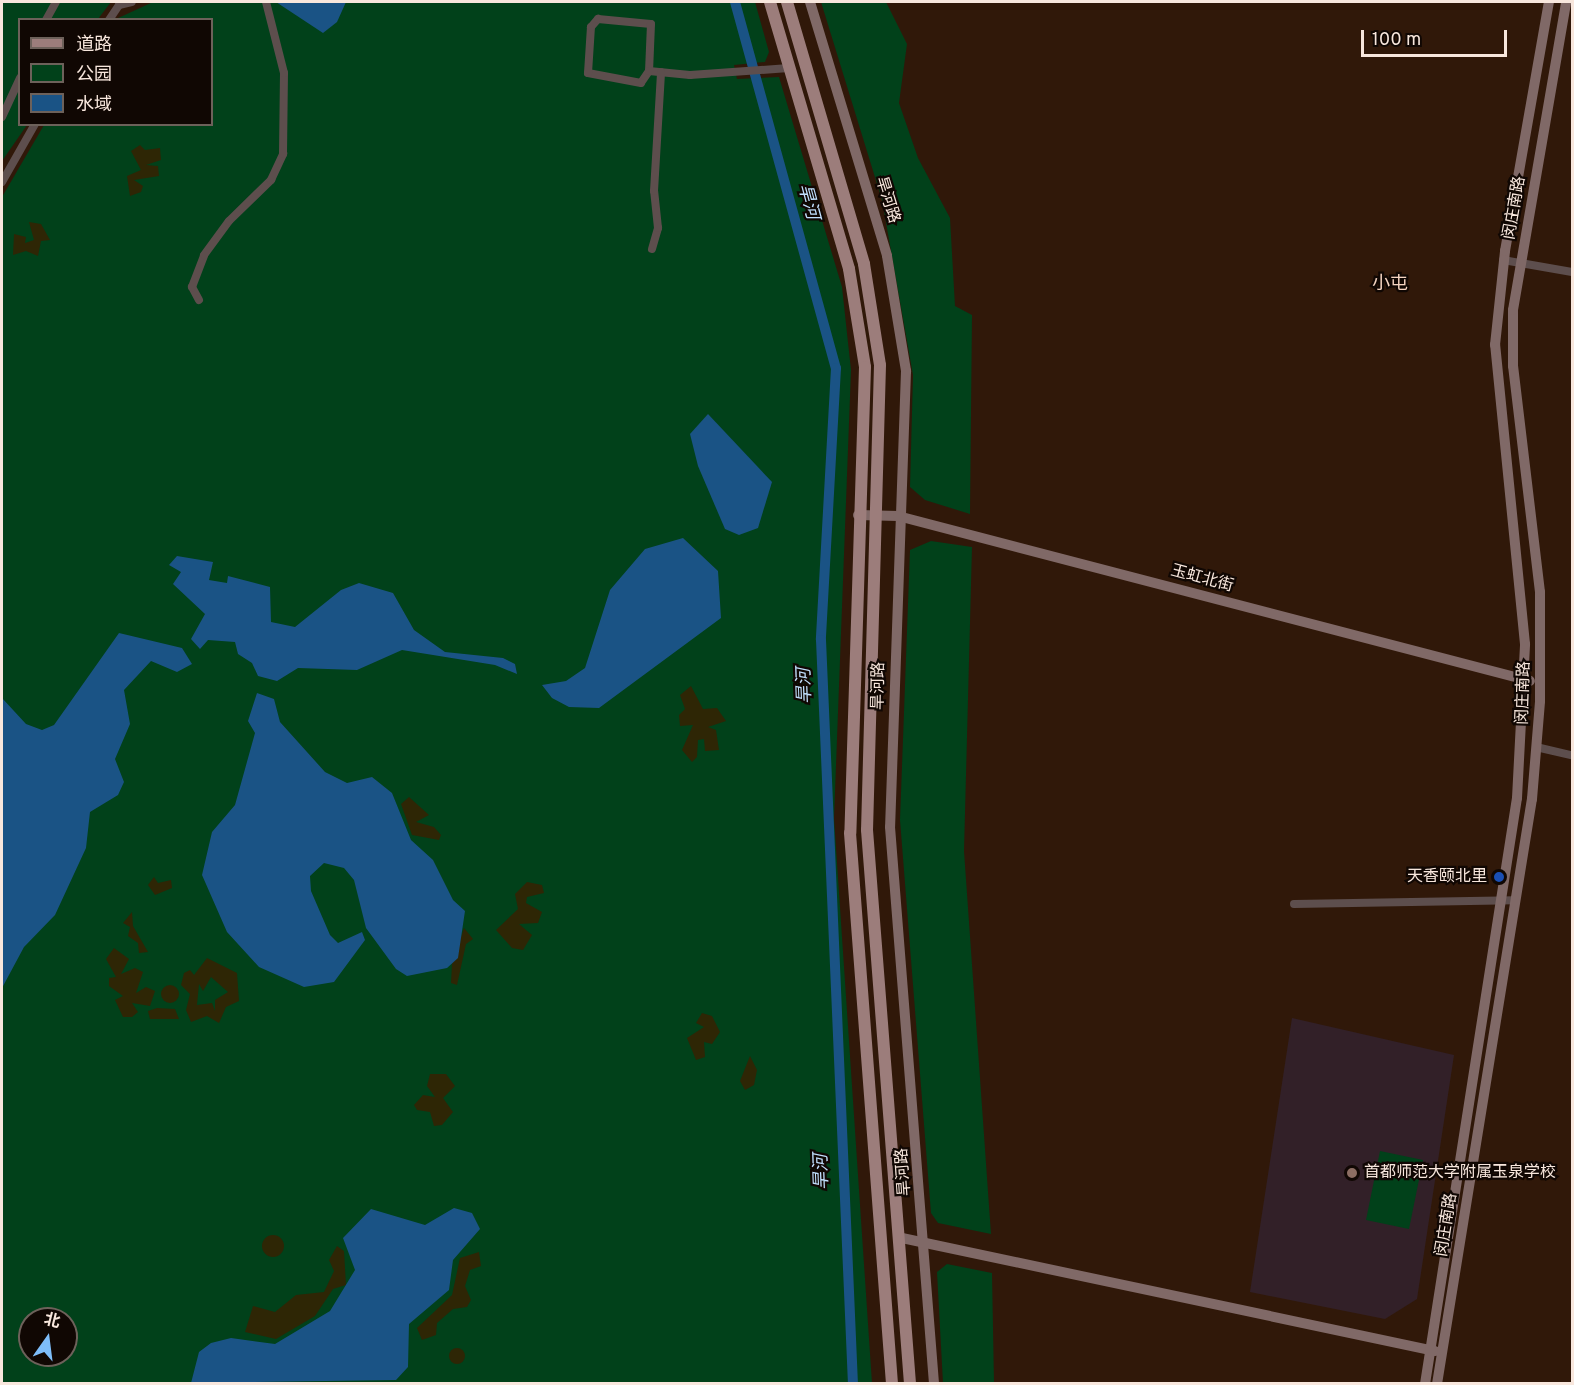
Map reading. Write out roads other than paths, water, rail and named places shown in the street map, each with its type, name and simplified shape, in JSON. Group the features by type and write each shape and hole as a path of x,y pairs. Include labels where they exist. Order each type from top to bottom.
{"main road":[{"name":"旱河路","path":"770,2 783,69 849,269 865,391 858,515 850,833 878,1156 892,1383"},
{"name":"旱河路","path":"787,2 864,264 881,391 867,830 896,1155 910,1383"}],"street":[{"path":"47,18 56,2"},
{"path":"110,18 119,5 132,2"},
{"path":"199,300 192,286 204,255 229,220 271,180 282,154 284,73 266,2"},
{"name":"旱河路","path":"810,2 899,311 906,371 898,516 890,826 926,1239 934,1383"},
{"name":"闵庄南路","path":"1425,1383 1517,798 1524,680 1518,562 1495,359 1503,260 1548,2"},
{"name":"闵庄南路","path":"1437,1383 1536,747 1540,592 1513,366 1520,263 1566,2"},
{"path":"598,19 651,24 649,71 641,83 588,73 591,27 598,19"},
{"path":"649,71 739,73 783,69"},
{"path":"652,249 658,228 654,191 661,72"},
{"path":"2,117 18,82"},
{"path":"2,182 34,126"},
{"path":"1503,260 1572,272"},
{"path":"865,391 881,391"},
{"name":"玉虹北街","path":"858,515 898,516 1537,683"},
{"path":"1536,747 1572,755"},
{"path":"1294,904 1514,900"},
{"path":"878,1156 896,1155"},
{"path":"902,1238 926,1239 1441,1352"},
{"path":"889,1325 907,1326"}],"water":[{"path":"276,2 346,2 337,22 323,33"},
{"path":"708,414 772,482 758,528 739,535 725,529 698,466 690,434"},
{"path":"683,538 718,571 721,618 599,708 569,707 552,698 542,685 566,681 585,668 610,590 645,549"},
{"path":"177,556 213,562 209,580 227,583 228,576 270,587 271,622 295,627 341,590 359,583 393,593 414,630 445,652 503,658 515,664 517,674 495,665 402,650 357,670 298,668 277,681 258,676 252,663 238,654 235,642 208,640 200,649 191,639 205,614 173,584 181,572 169,565"},
{"path":"119,633 182,648 192,664 177,672 151,661 124,690 130,724 115,759 124,782 118,795 90,812 86,848 55,915 24,947 2,988 2,698 26,724 42,730 54,725"},
{"path":"257,693 274,699 280,722 325,772 347,783 372,777 392,793 411,840 433,860 453,900 465,911 458,958 447,968 407,976 396,969 366,928 354,880 344,868 324,863 310,876 311,891 330,935 338,943 362,932 365,940 334,982 304,987 259,967 227,932 202,875 212,832 235,805 255,733 248,721"},
{"path":"454,1208 472,1213 480,1229 453,1260 449,1290 409,1324 408,1367 396,1380 191,1383 199,1352 211,1343 231,1338 275,1344 330,1311 355,1270 343,1238 371,1209 425,1225"}],"waterway":[{"name":"旱河","path":"735,2 836,368 821,640 853,1384"}],"place":[{"name":"天香颐北里","path":"1499,877"},
{"name":"首都师范大学附属玉泉学校","path":"1352,1173"}],"district":[{"name":"小屯","path":"1390,285"}]}
